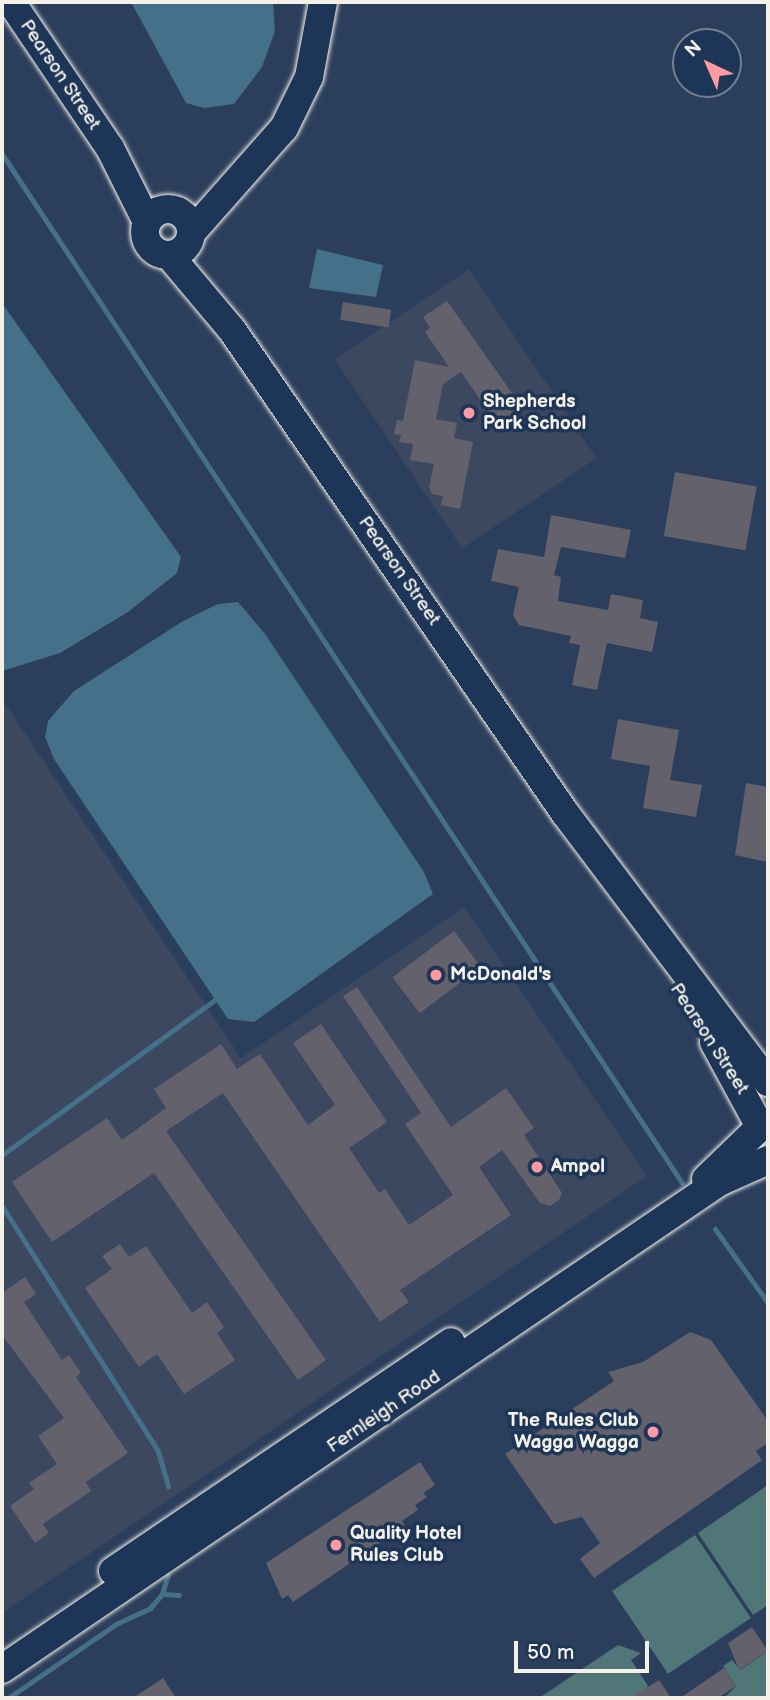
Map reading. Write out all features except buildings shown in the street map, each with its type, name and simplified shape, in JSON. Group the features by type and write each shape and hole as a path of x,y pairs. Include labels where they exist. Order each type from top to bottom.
{"street":[{"name":"Pearson Street","path":"11,2 110,148 174,229 232,330 565,813 768,1082"},
{"path":"174,229 252,170 299,102 316,50 323,2"},
{"name":"Pearson Street","path":"565,813 578,843 733,1071 764,1129"},
{"name":"Fernleigh Road","path":"2,1646 614,1231 698,1186 764,1129"},
{"name":"Fernleigh Road","path":"2,1669 719,1182 768,1160"}],"shaded area":[{"path":"131,2 273,2 275,31 262,67 234,104 204,108 186,103"},
{"path":"317,249 383,265 376,297 309,288"},
{"name":"Shepherds Park School","path":"469,269 596,458 462,549 335,360"},
{"path":"2,303 181,557 177,573 128,612 60,653 2,671"},
{"path":"238,602 265,634 424,872 433,894 254,1022 228,1019 54,759 45,737 48,721 74,691 183,621 218,604"},
{"path":"2,699 241,1058 464,907 647,1176 2,1613"}],"green space":[{"path":"768,1485 768,1605 753,1615 698,1533"},
{"path":"695,1535 751,1618 668,1674 612,1591"},
{"path":"618,1645 641,1653 631,1660 648,1686 638,1698 539,1698"},
{"path":"768,1651 768,1698 724,1698 736,1686 723,1666 732,1660 740,1670"}],"waterway":[{"path":"2,154 682,1183"},
{"path":"2,1155 220,996"},
{"path":"2,1206 158,1451 168,1487"},
{"path":"715,1229 768,1303"},
{"path":"168,1575 162,1594 179,1595"},
{"path":"8,1698 116,1624 150,1608 162,1594"}],"place":[{"name":"Shepherds Park School","path":"469,413"},
{"name":"McDonald's","path":"436,975"},
{"name":"Ampol","path":"537,1167"},
{"name":"The Rules Club Wagga Wagga","path":"653,1432"},
{"name":"Quality Hotel Rules Club","path":"336,1545"}]}
